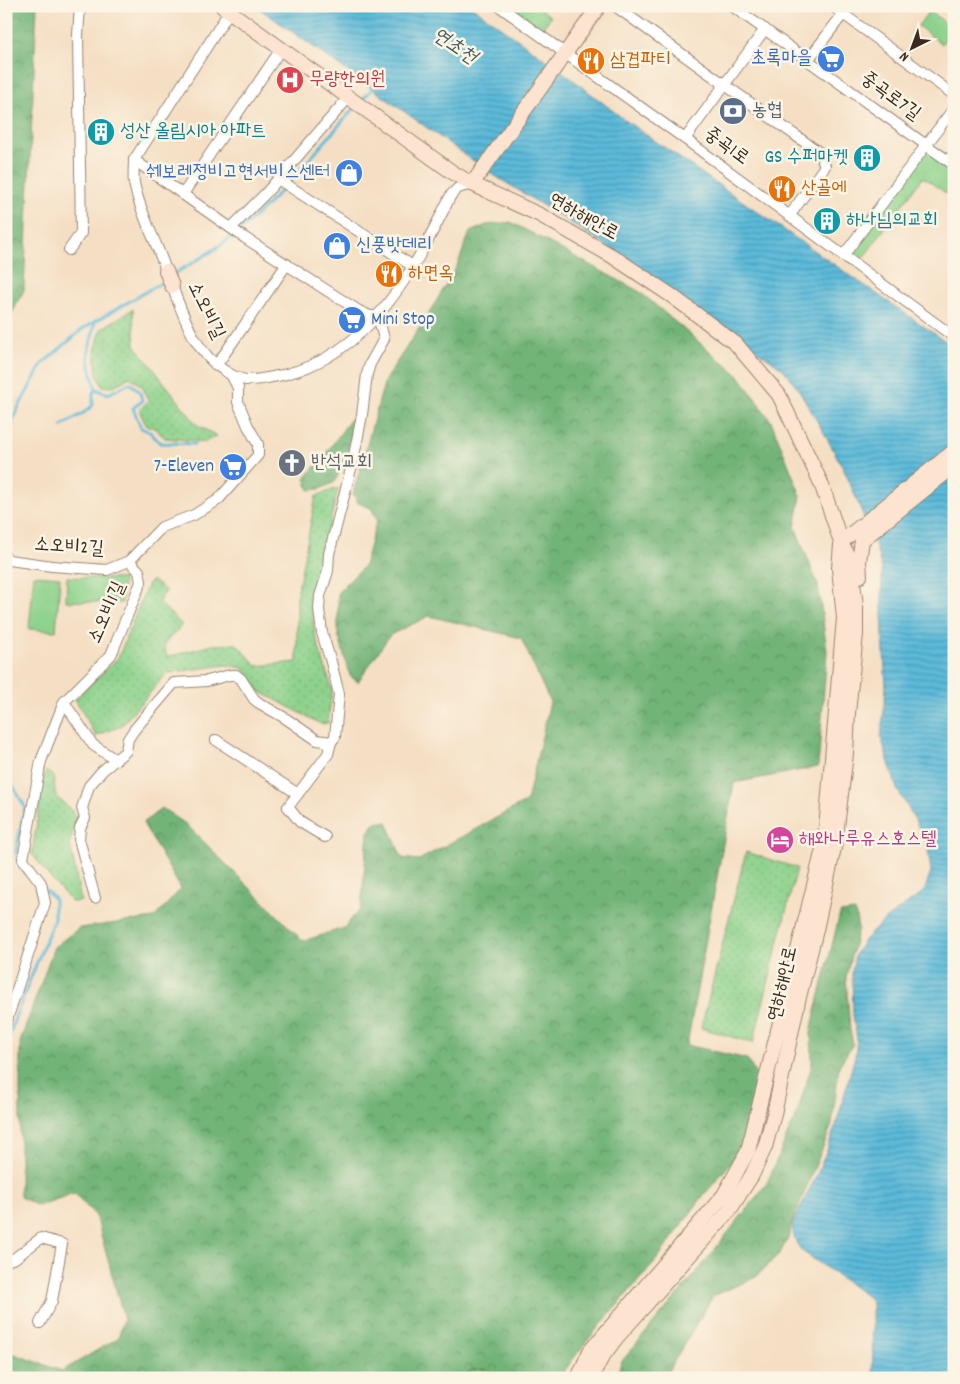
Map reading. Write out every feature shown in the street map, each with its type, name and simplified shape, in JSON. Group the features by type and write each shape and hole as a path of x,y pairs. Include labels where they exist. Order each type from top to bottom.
{"street":[{"path":"69,250 82,233 78,35 80,6"},
{"name":"중곡1로","path":"499,6 562,57 685,139 954,337"},
{"path":"476,179 599,6"},
{"path":"615,6 820,153 825,166 790,215"},
{"name":"중곡로7길","path":"732,6 954,165"},
{"path":"832,6 954,95"},
{"path":"225,9 134,160 245,238 359,311 370,316 378,316 384,338 370,364 367,374 362,415 353,461 330,548 328,571 318,609 322,633 339,694 335,737 331,742 328,754 288,807 300,822 325,837"},
{"name":"연하해안로","path":"225,9 452,172 476,179 612,256 672,296 736,344 779,395 821,483 841,542 850,560 856,605 856,634 846,754 835,843 765,1147 752,1175 729,1211 617,1337 602,1357 591,1378"},
{"path":"808,60 842,14"},
{"path":"685,139 765,29"},
{"path":"183,194 281,49"},
{"path":"231,228 267,192 348,98"},
{"path":"843,256 954,108"},
{"name":"소오비길","path":"134,160 134,183 141,206 195,340 208,359 216,366 232,376 245,380 264,379 295,372 329,357 378,316 414,267 451,195 458,188 476,179"},
{"path":"278,178 414,267"},
{"path":"216,366 286,264"},
{"name":"소오비1길","path":"6,1023 45,903 41,883 23,859 41,761 64,702 111,655 141,582 139,570 129,561 162,527 194,515 218,500 258,455 258,444 238,402 238,388 232,376"},
{"path":"841,542 954,450"},
{"path":"856,605 860,596 859,561 862,540 954,466"},
{"name":"연하해안로","path":"578,1378 590,1351 724,1195 748,1151 825,841 844,618 839,568 841,542"},
{"name":"소오비2길","path":"6,558 52,566 107,570 129,561"},
{"path":"95,898 79,839 80,828 86,818 82,808 89,786 102,771 126,751 128,739 134,730 174,683 236,675 259,703 317,740 331,742"},
{"path":"64,702 92,745 116,760"},
{"path":"216,740 298,794"},
{"path":"6,1261 15,1258 41,1238 62,1244 52,1301 40,1323"}],"green space":[{"path":"6,6 37,6 24,290 6,325"},
{"path":"514,6 537,6 551,17 541,30 512,9"},
{"path":"929,11 953,28 942,44 918,26"},
{"path":"927,145 954,165 954,199 923,177 857,266 843,256"},
{"path":"511,222 640,292 740,377 771,421 801,496 795,527 818,585 827,651 818,767 734,783 687,1045 747,1059 759,1080 745,1135 730,1164 703,1196 657,1259 586,1342 559,1378 498,1378 487,1369 471,1370 465,1378 6,1378 6,1351 62,1371 118,1338 124,1319 96,1216 74,1193 38,1206 20,1197 20,1042 54,947 79,928 154,918 181,889 143,823 162,808 187,825 303,941 344,928 361,908 368,832 376,822 387,822 402,858 419,860 527,801 550,702 521,638 429,616 390,635 358,682 350,676 338,634 338,592 364,566 377,519 371,508 358,503 353,494 385,380 431,310 457,266 470,232 486,225"},
{"path":"133,309 135,345 197,425 217,436 205,442 165,438 154,428 146,425 139,410 148,401 143,387 130,377 112,387 102,386 97,375 95,351 101,329"},
{"path":"350,420 355,422 347,454 335,482 320,489 309,490 305,478 325,455"},
{"path":"338,488 311,604 315,635 332,689 328,723 321,724 259,691 243,668 226,665 167,673 121,726 96,736 75,699 118,658 148,584 152,580 166,591 159,602 182,625 164,644 167,657 212,645 237,644 257,666 297,662 297,594 316,496"},
{"path":"34,575 60,577 56,631 29,629"},
{"path":"67,577 123,579 122,603 66,601"},
{"path":"46,771 53,776 56,796 71,810 76,818 70,843 81,901 72,902 32,854"},
{"path":"746,852 797,868 753,1043 701,1028"},
{"path":"855,911 858,928 846,977 850,1030 853,1044 839,1066 832,1125 791,1225 790,1235 780,1253 756,1277 713,1296 664,1378 615,1378 622,1361 701,1267 767,1183 798,1110 812,1065 811,1031 840,913"},
{"path":"487,1369 498,1378 465,1378 471,1370"}],"water":[{"name":"연초천","path":"256,6 471,6 563,72 625,120 954,347 954,1378 873,1378 872,1302 868,1297 802,1251 797,1244 792,1225 820,1168 836,1125 855,1056 857,1039 853,1016 852,972 855,954 865,939 886,919 925,889 931,871 927,844 897,789 881,737 886,688 882,616 882,569 875,544 846,474 799,390 785,371 770,359 751,348 592,236 492,174"}],"waterway":[{"path":"361,101 374,87"},
{"path":"171,276 215,249 247,224 295,176 355,107"},
{"path":"6,470 9,439 14,416 42,364 84,328 166,280"},
{"path":"95,321 89,358 96,389 108,394 130,383 140,392 142,401 133,408 141,428 150,432 160,443 195,444"},
{"path":"62,426 93,405 93,394 96,389"},
{"path":"6,779 13,786 25,807 16,851 21,869 35,882"},
{"path":"6,1046 54,919 54,898 46,891"}],"place":[{"name":"초록마을","path":"831,59"},
{"name":"삼겹파티","path":"591,61"},
{"name":"무량한의원","path":"290,80"},
{"name":"농협","path":"733,111"},
{"name":"성산 올림시아 아파트","path":"101,132"},
{"name":"GS 수퍼마켓","path":"867,158"},
{"name":"쉐보레정비고현서비스센터","path":"349,173"},
{"name":"산골에","path":"782,189"},
{"name":"하나님의교회","path":"827,221"},
{"name":"신풍밧데리","path":"337,246"},
{"name":"하면옥","path":"389,274"},
{"name":"Mini Stop","path":"352,320"},
{"name":"반석교회","path":"292,463"},
{"name":"7-Eleven","path":"233,467"},
{"name":"해와나루유스호스텔","path":"780,840"}]}
